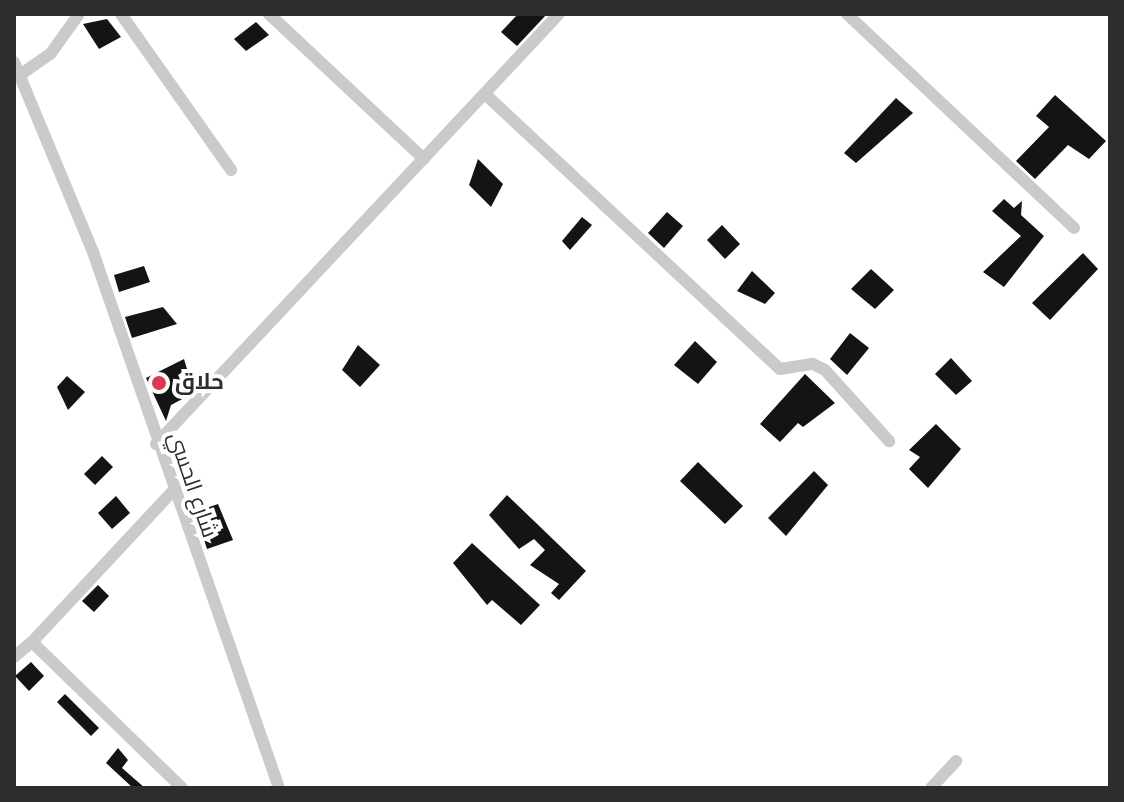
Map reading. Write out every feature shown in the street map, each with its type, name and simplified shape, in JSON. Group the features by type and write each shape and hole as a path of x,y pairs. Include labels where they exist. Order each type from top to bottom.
{"street":[{"path":"20,75 51,53 79,14"},
{"path":"121,14 231,170"},
{"path":"269,14 424,159"},
{"path":"156,444 559,14"},
{"path":"847,14 1074,228"},
{"name":"شارع الحسي","path":"14,62 93,252 171,493 279,788"},
{"path":"485,94 780,369 813,364 825,370 889,441"},
{"path":"14,657 32,642 171,493"},
{"path":"32,642 182,788"},
{"path":"931,788 956,761"}],"building":[{"path":"518,14 547,14 517,46 501,32"},
{"path":"107,19 121,37 99,49 83,24"},
{"path":"256,22 269,35 246,51 234,39"},
{"path":"1055,95 1106,141 1089,159 1068,145 1035,179 1016,161 1049,127 1036,116"},
{"path":"896,98 913,113 856,163 844,153"},
{"path":"478,159 503,184 491,207 469,185"},
{"path":"1004,199 1014,208 1022,201 1021,215 1044,236 1004,287 983,272 1021,236 992,211"},
{"path":"667,212 683,226 664,248 648,233"},
{"path":"582,217 592,225 570,250 562,241"},
{"path":"722,225 740,244 725,259 707,240"},
{"path":"1083,253 1098,269 1050,320 1032,303"},
{"path":"144,266 150,282 119,292 114,275"},
{"path":"871,269 894,290 875,309 851,289"},
{"path":"752,271 775,293 765,304 737,291"},
{"path":"163,307 177,324 132,338 125,317"},
{"path":"850,333 869,348 847,375 830,359"},
{"path":"695,341 717,362 698,384 674,365"},
{"path":"358,345 380,365 360,387 342,370"},
{"path":"951,358 972,381 956,395 935,374"},
{"path":"184,359 187,369 178,375 188,396 171,405 166,421 146,378"},
{"path":"805,374 835,403 803,427 798,423 780,442 760,424"},
{"path":"67,376 85,392 68,410 57,387"},
{"path":"936,424 961,449 928,488 909,469 920,457 909,450"},
{"path":"102,456 113,467 95,485 84,474"},
{"path":"698,462 743,506 725,524 680,481"},
{"path":"814,471 828,485 786,536 768,518"},
{"path":"507,495 586,571 559,600 551,593 559,584 530,565 545,550 534,539 519,549 489,515"},
{"path":"116,496 130,513 112,529 98,513"},
{"path":"218,504 233,540 207,549 195,512"},
{"path":"472,543 540,605 521,625 492,600 487,605 453,563"},
{"path":"98,585 109,596 94,612 82,601"},
{"path":"31,662 44,676 29,691 15,676"},
{"path":"65,694 99,728 91,736 57,702"},
{"path":"118,748 128,760 122,768 145,788 133,788 106,763"}],"place":[{"name":"حلاق","path":"159,383"}]}
